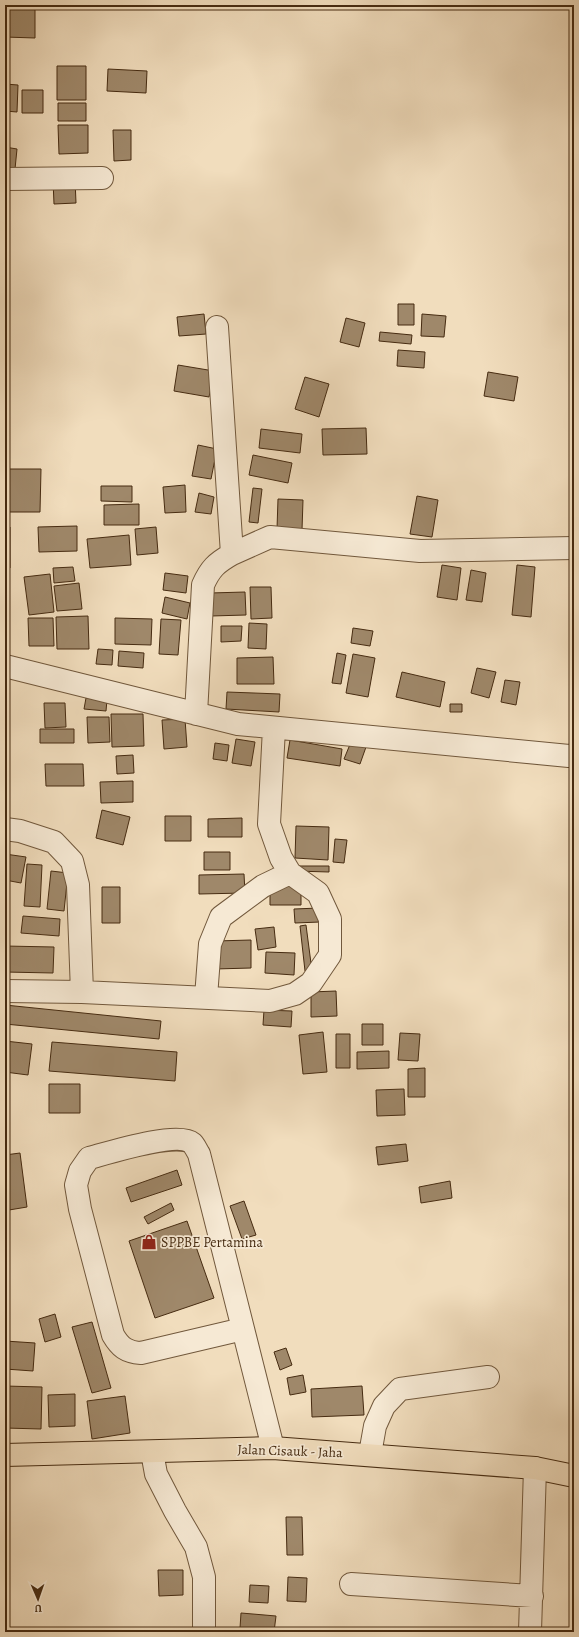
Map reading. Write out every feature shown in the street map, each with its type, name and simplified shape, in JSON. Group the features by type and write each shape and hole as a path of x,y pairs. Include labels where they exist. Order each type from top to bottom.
{"main road":[{"name":"Jalan Cisauk - Jaha","path":"5,1454 152,1452 273,1448 370,1454 535,1468 574,1476"}],"street":[{"path":"5,179 102,178"},
{"path":"217,327 232,554"},
{"path":"196,714 202,585 208,574 217,563 232,554 270,537 420,551 574,548"},
{"path":"5,666 230,723 569,756 574,755"},
{"path":"5,991 82,992 270,1001 295,994 311,983 330,955 330,919 318,893 290,873 280,858 269,824 274,728"},
{"path":"5,829 20,831 54,842 72,861 78,885 82,992"},
{"path":"206,997 210,944 221,917 263,886 290,873"},
{"path":"243,1329 141,1353 123,1349 118,1344 113,1335 76,1186 80,1171 89,1158 161,1140 185,1140 192,1143 199,1154 273,1448"},
{"path":"370,1454 375,1426 384,1406 400,1389 488,1377"},
{"path":"152,1452 156,1474 196,1547 204,1577 204,1632"},
{"path":"530,1632 535,1468"},
{"path":"351,1584 532,1596"}],"building":[{"path":"5,5 35,5 35,38 5,37"},
{"path":"57,66 86,66 86,100 57,100"},
{"path":"108,69 147,71 146,93 107,91"},
{"path":"5,84 18,85 17,112 5,111"},
{"path":"22,90 43,90 43,113 22,113"},
{"path":"58,103 86,103 86,121 58,121"},
{"path":"58,125 88,125 88,153 59,154"},
{"path":"113,130 131,130 131,160 114,161"},
{"path":"5,147 17,149 15,169 5,168"},
{"path":"75,179 76,203 54,204 53,180"},
{"path":"398,304 414,304 414,325 398,325"},
{"path":"204,314 206,334 179,336 177,317"},
{"path":"422,314 446,316 444,337 421,336"},
{"path":"346,318 365,323 359,347 340,342"},
{"path":"380,332 412,335 411,344 379,341"},
{"path":"398,350 425,352 424,368 397,366"},
{"path":"178,365 214,371 209,397 174,391"},
{"path":"488,372 518,377 514,401 484,396"},
{"path":"305,377 329,384 319,417 295,409"},
{"path":"366,428 367,454 323,455 322,429"},
{"path":"261,429 302,434 300,453 259,448"},
{"path":"198,445 217,449 211,479 192,476"},
{"path":"253,455 292,463 288,483 249,475"},
{"path":"9,469 41,469 40,512 8,512"},
{"path":"185,485 186,512 165,513 163,487"},
{"path":"101,486 132,486 132,502 101,501"},
{"path":"253,488 262,489 258,523 249,522"},
{"path":"199,493 214,497 211,514 195,512"},
{"path":"417,496 438,500 432,537 410,534"},
{"path":"278,499 303,500 302,530 277,529"},
{"path":"139,504 139,525 104,525 104,505"},
{"path":"77,526 77,551 39,552 38,527"},
{"path":"5,527 10,527 10,568 5,568"},
{"path":"156,527 158,553 137,555 135,529"},
{"path":"129,535 131,565 90,568 87,539"},
{"path":"442,565 461,568 457,600 437,597"},
{"path":"517,565 535,567 531,617 512,615"},
{"path":"73,567 75,581 54,583 53,568"},
{"path":"471,570 486,573 482,602 466,600"},
{"path":"165,573 188,576 186,593 163,590"},
{"path":"50,574 54,612 29,615 24,577"},
{"path":"79,583 82,609 57,611 54,586"},
{"path":"250,587 271,587 272,618 251,619"},
{"path":"245,592 246,615 211,616 210,593"},
{"path":"165,597 190,603 187,619 162,613"},
{"path":"88,616 89,649 57,649 56,617"},
{"path":"28,618 53,618 54,646 29,646"},
{"path":"115,618 152,619 151,645 115,644"},
{"path":"161,619 181,620 178,655 159,654"},
{"path":"249,623 267,624 266,649 248,648"},
{"path":"221,626 242,626 241,641 221,642"},
{"path":"353,628 373,631 370,646 351,643"},
{"path":"98,649 113,650 112,665 96,664"},
{"path":"119,651 144,653 143,668 118,666"},
{"path":"337,653 346,655 341,684 332,683"},
{"path":"353,654 375,658 368,697 346,693"},
{"path":"273,657 274,684 237,684 237,658"},
{"path":"477,668 496,672 489,698 471,693"},
{"path":"402,672 445,682 440,707 396,697"},
{"path":"6,680 6,702 5,702"},
{"path":"505,680 520,682 516,705 501,702"},
{"path":"227,692 280,694 279,712 226,709"},
{"path":"86,698 107,700 106,711 84,709"},
{"path":"44,703 65,703 66,727 45,728"},
{"path":"450,704 462,704 462,712 450,712"},
{"path":"5,708 8,708 9,732 5,732"},
{"path":"111,714 143,714 144,746 112,747"},
{"path":"87,717 109,717 110,742 88,743"},
{"path":"185,719 187,747 164,749 162,720"},
{"path":"40,729 74,729 74,743 40,743"},
{"path":"5,735 9,735 9,748 5,748"},
{"path":"236,739 255,742 251,766 232,763"},
{"path":"290,740 342,749 340,766 287,758"},
{"path":"351,742 366,747 360,764 344,759"},
{"path":"215,743 229,745 227,761 213,759"},
{"path":"133,755 134,773 117,774 116,756"},
{"path":"45,764 83,764 84,786 46,786"},
{"path":"133,781 133,802 101,803 100,782"},
{"path":"102,810 130,817 123,845 96,838"},
{"path":"165,816 191,816 191,841 165,841"},
{"path":"242,818 242,837 208,837 208,819"},
{"path":"296,826 329,827 328,860 295,858"},
{"path":"335,839 347,840 344,863 333,862"},
{"path":"204,852 230,852 230,870 204,870"},
{"path":"5,854 26,857 21,883 5,880"},
{"path":"27,864 42,865 40,907 24,906"},
{"path":"295,866 329,866 329,872 295,871"},
{"path":"51,871 68,873 64,911 47,909"},
{"path":"244,874 245,893 199,894 199,875"},
{"path":"270,886 301,886 301,905 270,905"},
{"path":"102,887 120,887 120,923 102,923"},
{"path":"319,908 320,922 295,923 294,909"},
{"path":"23,916 60,919 59,936 21,933"},
{"path":"306,925 312,971 305,971 300,926"},
{"path":"274,927 276,947 258,950 255,929"},
{"path":"251,940 251,968 215,969 215,941"},
{"path":"5,946 54,947 53,973 5,972"},
{"path":"266,952 295,953 294,975 265,973"},
{"path":"336,991 337,1016 311,1017 311,992"},
{"path":"5,1005 161,1021 159,1039 5,1024"},
{"path":"264,1010 292,1011 291,1027 263,1025"},
{"path":"362,1024 383,1024 383,1045 362,1045"},
{"path":"323,1032 327,1072 303,1074 299,1035"},
{"path":"400,1033 420,1034 418,1061 398,1060"},
{"path":"336,1034 350,1034 350,1068 336,1068"},
{"path":"5,1041 32,1044 28,1075 5,1072"},
{"path":"52,1042 177,1052 175,1081 49,1071"},
{"path":"389,1051 389,1068 357,1069 357,1052"},
{"path":"425,1068 425,1097 408,1097 408,1069"},
{"path":"49,1084 80,1084 80,1113 49,1113"},
{"path":"404,1089 405,1115 377,1116 376,1090"},
{"path":"406,1144 408,1161 378,1165 376,1147"},
{"path":"20,1153 27,1207 9,1210 5,1180 5,1155"},
{"path":"177,1170 182,1185 131,1202 126,1188"},
{"path":"450,1181 452,1198 421,1203 419,1187"},
{"path":"244,1201 256,1235 242,1239 230,1206"},
{"path":"171,1203 174,1210 148,1224 144,1217"},
{"path":"187,1221 214,1298 155,1318 129,1241"},
{"path":"55,1314 61,1337 45,1342 39,1319"},
{"path":"92,1322 111,1388 92,1393 72,1327"},
{"path":"5,1341 35,1343 33,1371 5,1369"},
{"path":"286,1348 292,1365 280,1370 274,1352"},
{"path":"303,1375 306,1392 290,1395 287,1378"},
{"path":"5,1386 42,1387 41,1429 5,1428"},
{"path":"362,1386 364,1415 312,1417 311,1389"},
{"path":"75,1394 75,1426 49,1427 48,1395"},
{"path":"125,1396 130,1433 92,1439 87,1401"},
{"path":"286,1517 302,1517 303,1555 287,1555"},
{"path":"158,1570 183,1570 183,1595 159,1596"},
{"path":"288,1577 307,1578 306,1602 287,1601"},
{"path":"250,1585 269,1586 268,1603 249,1602"},
{"path":"241,1613 276,1616 274,1632 240,1628"}],"place":[{"name":"SPPBE Pertamina","path":"149,1242"}]}
